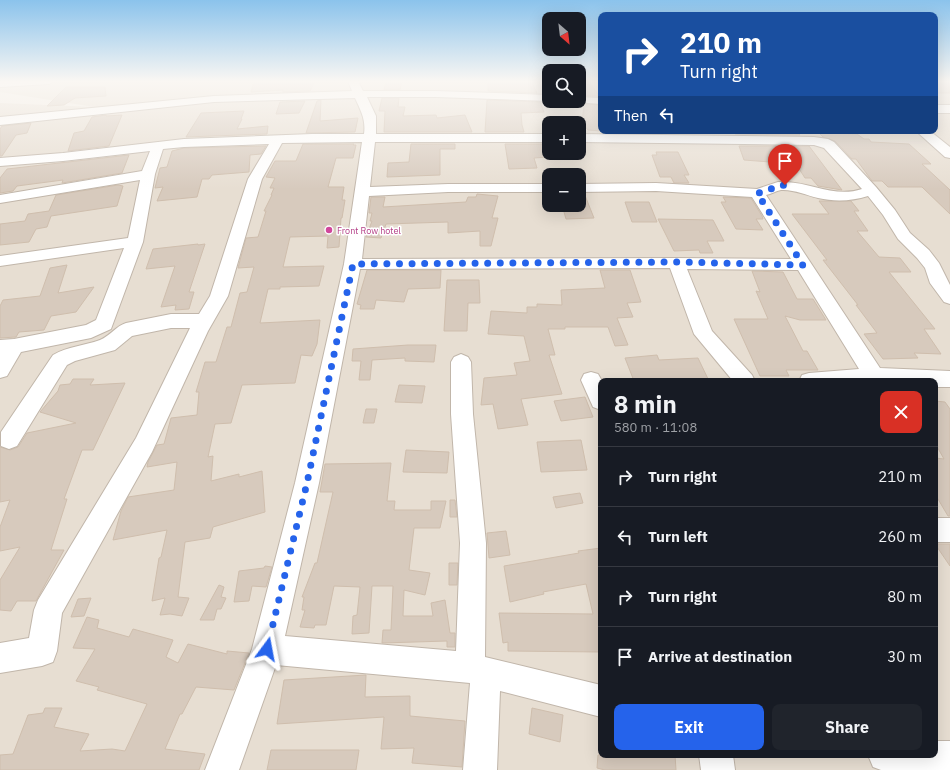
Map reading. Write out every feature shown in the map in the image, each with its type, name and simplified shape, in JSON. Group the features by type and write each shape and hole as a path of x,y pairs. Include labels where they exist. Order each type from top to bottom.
{"street":[{"path":"0,121 40,117"},
{"path":"222,770 230,752 267,649 308,475 353,264 371,126 370,117"},
{"path":"926,134 950,154"},
{"path":"586,137 614,135 823,142 829,146 871,190 890,213 904,236 923,254 933,267 939,283 950,298"},
{"path":"0,162 63,157 184,143 312,138 542,138"},
{"path":"0,658 42,651 48,610 144,445 204,321 220,296 255,179 278,139"},
{"path":"0,370 7,347 91,331 104,324 135,242 148,174 158,146"},
{"path":"0,200 148,174"},
{"path":"586,188 656,187 757,193 767,191 775,186 785,185 825,195 856,195 871,190"},
{"path":"362,192 448,188 542,188"},
{"path":"757,193 874,376"},
{"path":"0,261 135,242"},
{"path":"353,264 676,262 803,265"},
{"path":"676,262 704,334 741,378"},
{"path":"8,439 60,360 69,355 108,345 126,330 171,321 204,321"},
{"path":"461,362 462,414 473,543 480,770"},
{"path":"848,378 874,376 903,378"},
{"path":"938,379 950,379"},
{"path":"591,380 598,395"},
{"path":"938,530 950,530"},
{"path":"267,649 478,671 598,700"},
{"path":"716,758 718,770"},
{"path":"899,759 950,758"}],"shaded area":[{"path":"0,117 542,117 542,160 586,160 586,117 598,117 598,134 938,134 938,117 950,117 950,770 0,770"}],"building":[{"path":"92,117 121,117 109,146 68,151 74,133 84,131"},
{"path":"199,117 242,117 237,129 268,126 267,134 186,137"},
{"path":"312,117 320,117 320,121 358,118 355,132 306,133"},
{"path":"385,117 466,117 472,132 384,132"},
{"path":"486,117 521,117 524,132 485,132"},
{"path":"586,117 598,117 598,131 588,130 586,128"},
{"path":"31,123 27,133 16,135 2,156 0,156 0,129 2,126"},
{"path":"735,134 799,134 800,135"},
{"path":"820,134 857,134 864,139 869,139 871,142 909,144 931,164 922,164 950,190 950,214 922,187 888,187 882,181 872,181 856,159 852,159 835,141 823,137"},
{"path":"303,144 356,145 353,158 336,158 328,187 344,187 342,200 345,200 341,218 339,247 327,248 328,236 290,237 283,267 324,266 319,286 280,287 280,289 268,289 260,323 320,320 317,344 312,356 301,355 295,383 242,385 231,423 215,424 208,457 213,456 211,481 239,474 239,477 262,471 265,512 213,527 210,538 185,542 178,597 189,598 182,616 170,614 160,615 165,598 152,601 159,558 161,557 167,530 113,540 121,511 128,497 174,490 177,462 147,467 148,462 157,445 164,444 171,418 197,415 199,392 196,392 205,362 216,362 227,327 231,327 240,293 247,292 254,267 238,268 246,238 258,237 266,211 264,211 272,195 274,188 270,188 275,178 266,177 275,161 296,161"},
{"path":"411,144 455,144 455,149 440,149 440,175 387,177 388,163 409,162"},
{"path":"505,144 542,144 542,157 534,158 537,168 509,169"},
{"path":"266,146 261,154 250,155 249,172 212,175 209,179 202,179 197,197 157,201 163,187 155,188 160,168 167,167 172,151 184,148"},
{"path":"739,146 809,146 842,190 818,186 811,178 805,178 794,161 770,162 744,160"},
{"path":"656,152 678,152 689,175 684,175 689,183 674,183 671,177 660,177 652,155 657,155"},
{"path":"129,155 122,173 62,183 63,180 17,186 13,191 0,193 0,178 7,169"},
{"path":"118,185 123,186 117,206 51,216 47,227 36,229 29,242 0,245 0,224 25,221 28,214 49,211 56,195"},
{"path":"477,194 498,196 492,218 498,218 491,246 480,246 480,231 448,233 448,222 386,224 381,238 366,237 372,221 370,221 372,213 369,213 371,197 385,197 383,207 466,202 468,197 476,197"},
{"path":"723,197 751,198 762,216 763,219 756,219 763,230 736,229 721,202 726,202"},
{"path":"586,198 594,218 566,219 564,212 586,212"},
{"path":"819,201 851,201 859,211 854,211 868,231 857,231 879,257 900,258 911,272 889,272 935,329 924,329 941,354 914,353 918,358 883,359 864,334 877,333 856,305 858,305 823,260 827,260 792,214 829,214"},
{"path":"625,202 649,202 657,222 632,222"},
{"path":"658,219 713,220 724,241 707,241 713,253 700,253 699,250 674,251"},
{"path":"205,244 189,292 194,292 189,309 175,310 176,305 161,307 175,266 146,269 153,249"},
{"path":"67,265 58,293 94,287 76,312 51,316 44,330 19,332 16,337 0,338 0,306 3,300 40,296 50,268"},
{"path":"367,270 441,270 440,288 408,289 404,302 376,300 374,309 360,309 361,305 357,304"},
{"path":"600,270 630,270 641,302 627,303 633,317 617,318 628,345 615,346 608,327 565,327 565,329 548,329 555,355 549,355 562,394 521,399 528,425 498,429 493,404 481,405 484,378 517,375 514,363 530,361 524,336 488,334 491,311 527,313 527,307 537,307 537,304 562,305 561,290 605,288"},
{"path":"752,271 783,272 797,299 813,299 826,320 800,320 785,316 803,351 807,351 818,370 786,370 789,376 760,376 734,319 768,319 756,291 760,292"},
{"path":"447,280 479,280 480,303 468,303 467,331 444,331"},
{"path":"408,345 436,345 434,362 405,361 405,358 372,360 370,380 359,380 361,361 352,361 353,349"},
{"path":"657,355 659,360 698,358 708,378 633,378 625,358"},
{"path":"73,379 94,379 90,385 125,383 93,450 82,450 64,499 67,499 51,550 64,550 36,601 17,601 11,611 0,610 0,580 20,547 0,551 0,527 10,500 0,502 0,447 10,450 18,447 27,433 76,423 40,412 58,391 60,385 70,384"},
{"path":"399,385 425,386 422,403 395,402"},
{"path":"585,397 593,417 561,421 554,401"},
{"path":"938,401 945,402 950,409 950,516 948,516 938,499 938,458 944,459 938,448"},
{"path":"366,409 377,409 374,423 363,423"},
{"path":"581,440 587,470 541,472 537,442"},
{"path":"406,450 449,452 447,473 403,472"},
{"path":"391,463 387,501 395,501 394,510 431,510 431,501 446,501 440,528 414,528 409,570 430,573 425,595 404,590 403,616 433,616 431,603 445,600 450,633 455,633 455,647 447,647 447,641 382,643 383,630 391,630 393,586 372,586 369,633 352,634 353,616 357,615 360,587 334,586 326,625 315,625 314,628 300,627 305,610 302,610 304,597 302,597 315,563 317,563 333,492 320,492 325,464"},
{"path":"580,493 583,503 556,508 553,497"},
{"path":"450,500 455,500 457,517 450,517"},
{"path":"506,531 510,555 489,558 487,533"},
{"path":"938,544 950,544 950,566 938,548"},
{"path":"598,548 598,652 508,651 508,642 503,643 499,613 593,614 586,584 543,592 544,594 510,602 504,566 579,553 578,551"},
{"path":"449,563 458,563 457,585 449,585"},
{"path":"265,566 272,567 266,587 252,586 249,601 234,602 239,571 264,568"},
{"path":"219,585 224,587 221,597 226,598 221,609 217,609 214,620 200,620"},
{"path":"91,598 84,616 71,617 78,599"},
{"path":"87,617 99,620 97,628 129,637 133,629 173,640 166,657 178,663 188,644 227,654 227,651 249,653 234,690 196,687 182,714 180,714 165,749 205,754 199,770 0,770 0,755 13,754 28,715 43,713 45,708 62,708 54,727 89,734 80,751 112,749 125,751 147,704 97,690 99,687 76,681 95,649 73,648"},
{"path":"366,675 365,697 410,696 410,716 465,721 462,767 412,763 414,748 381,749 384,717 277,724 284,680"},
{"path":"532,708 563,715 560,742 529,734"},
{"path":"271,750 359,750 356,770 267,770"},
{"path":"598,755 598,758 675,758 676,770 605,770 597,768"}],"place":[{"name":"Front Row hotel","path":"329,230"}],"route":[{"path":"267,649 307,483 353,264 676,262 803,265 757,193 767,191 775,186 785,185"}]}
